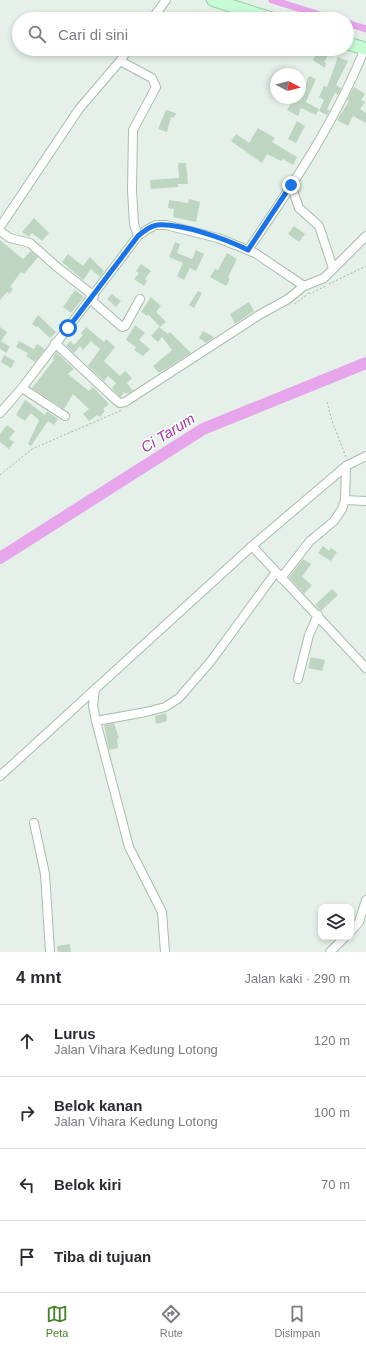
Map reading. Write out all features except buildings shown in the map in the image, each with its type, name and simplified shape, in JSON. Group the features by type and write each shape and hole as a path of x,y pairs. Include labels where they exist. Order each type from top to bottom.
{"main road":[{"path":"213,0 251,12"},
{"path":"354,44 366,48"}],"street":[{"path":"157,12 166,0"},
{"path":"248,250 291,185 343,98 366,48"},
{"path":"0,227 79,109 123,56"},
{"path":"120,60 152,78 156,86 134,130 132,197 134,224 138,236"},
{"path":"291,185 299,208 319,226 333,268"},
{"path":"1,411 22,388 138,236 148,228 166,225 218,238 248,250 304,286"},
{"path":"0,231 10,238 30,243 57,267 80,283 122,327 125,326 140,299"},
{"path":"55,343 117,401 120,403 125,402 259,315 288,299 304,286 324,278 366,236"},
{"path":"22,388 65,416"},
{"path":"0,776 252,546 347,465 366,456"},
{"path":"96,721 165,707 179,698 206,667 279,575 310,541 334,521 342,509 345,500 347,465"},
{"path":"345,500 366,501"},
{"path":"252,546 366,668"},
{"path":"298,679 309,635 318,615"},
{"path":"95,689 93,706 96,721 129,847 160,908 165,952"},
{"path":"34,823 45,874 50,952"},
{"path":"354,928 359,922 366,900"},
{"path":"330,952 342,940"}],"path":[{"path":"308,294 366,266"},
{"path":"327,402 347,465"}],"waterway":[{"path":"272,0 311,12"},
{"path":"354,25 366,29"},
{"name":"Ci Tarum","path":"0,558 203,429 366,363"}],"route":[{"path":"68,328 118,265 138,236 148,228 166,225 184,228 236,244 248,250 291,185"}]}
